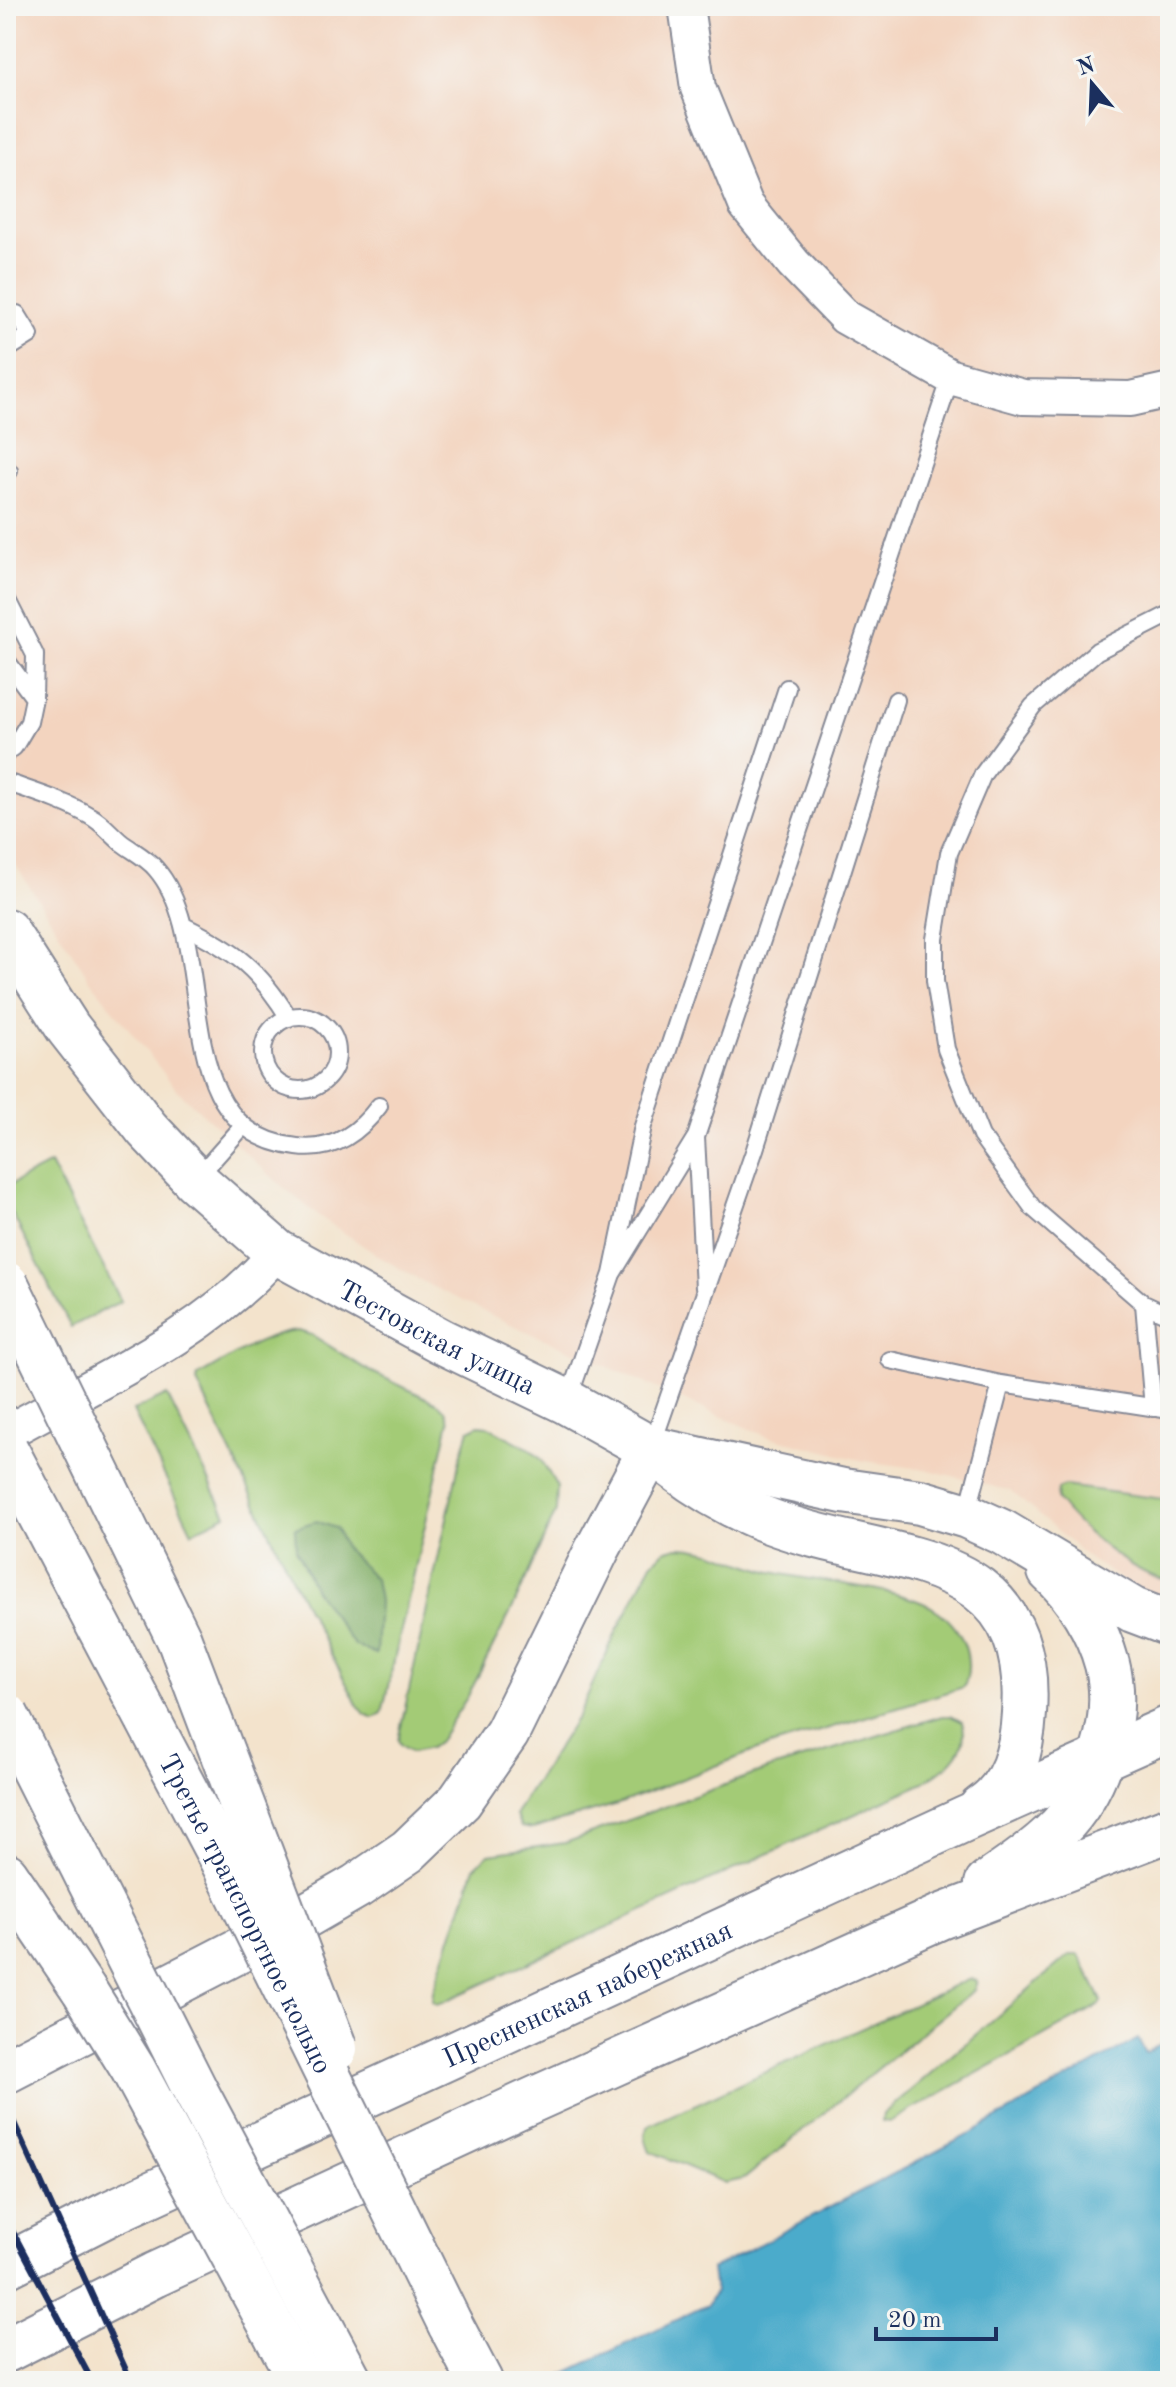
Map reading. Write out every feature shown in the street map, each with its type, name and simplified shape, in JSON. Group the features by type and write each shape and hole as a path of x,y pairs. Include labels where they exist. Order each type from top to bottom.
{"main road":[{"name":"Тестовская улица","path":"6,931 68,1028 147,1129 195,1180 277,1252 441,1341 567,1402 651,1449 801,1482 920,1502 984,1524"},
{"path":"6,1284 179,1639 316,2002 450,2324"},
{"path":"6,2071 334,1899 408,1851 460,1801 507,1733 597,1550 651,1449 700,1487 772,1522 938,1566 969,1580 998,1607 1018,1639 1025,1671 1026,1694 1020,1748 998,1797 965,1819"},
{"name":"Третье транспортное кольцо","path":"6,1450 222,1860 480,2381"},
{"path":"984,1524 1133,1610 1170,1624"},
{"path":"940,1917 1059,1828 1083,1796 1100,1759 1111,1708 1107,1662 1089,1622 1066,1586 984,1524"},
{"path":"6,1715 195,2090 350,2381"},
{"name":"Пресненская набережная","path":"6,2266 110,2213 965,1819 1170,1728"},
{"path":"6,2350 154,2275 940,1917 1170,1829"},
{"path":"6,1875 133,2069 301,2381"},
{"path":"6,2335 154,2275"}],"street":[{"path":"686,6 698,88 746,205 793,263 845,317 951,377 1023,397 1130,399 1170,390"},
{"path":"6,1433 162,1345 228,1301 255,1278 277,1252"}],"lane":[{"path":"6,318 17,314 30,335 6,350"},
{"path":"612,1274 696,1137 951,377"},
{"path":"6,598 35,655 34,698 29,722 14,747 6,753"},
{"path":"1170,614 1097,651 1033,706 983,774 949,853 935,939 935,981 946,1049 981,1136 1033,1208 1144,1304 1170,1316"},
{"path":"6,660 34,698"},
{"path":"567,1402 612,1274 643,1126 787,688"},
{"path":"651,1449 755,1149 896,700"},
{"path":"6,782 92,816 156,869 184,926 200,1040 213,1079 225,1103 243,1126 273,1141 313,1148 350,1136 366,1124 379,1106"},
{"path":"184,926 220,943 252,967 272,989 289,1018"},
{"path":"307,1016 320,1022 331,1032 337,1045 337,1060 331,1074 321,1084 308,1090 293,1090 280,1085 269,1075 263,1062 263,1047 268,1033 289,1018 307,1016"},
{"path":"195,1180 243,1126"},
{"path":"696,1137 704,1299"},
{"path":"890,1360 1001,1384 1161,1409 1144,1304"},
{"path":"984,1524 1001,1384"}],"shaded area":[{"path":"6,6 1170,6 1170,1605 1148,1597 1088,1558 1011,1491 925,1469 864,1461 766,1436 508,1323 431,1286 380,1257 316,1214 177,1090 90,980 6,850"}],"green space":[{"path":"50,1164 121,1301 71,1327 6,1202 6,1187"},
{"path":"298,1331 312,1335 366,1369 439,1404 449,1421 382,1713 373,1718 357,1704 299,1593 197,1382 198,1376 246,1348"},
{"path":"167,1395 226,1515 192,1532 133,1411"},
{"path":"479,1425 487,1426 528,1448 541,1459 557,1487 556,1511 515,1603 468,1696 439,1741 430,1748 412,1752 398,1740 460,1459 469,1430"},
{"path":"1065,1486 1170,1500 1170,1580 1156,1577 1125,1561 1078,1524 1057,1500 1058,1489"},
{"path":"316,1521 336,1528 345,1548 375,1579 379,1601 376,1654 354,1645 315,1590 296,1549 295,1528"},
{"path":"677,1547 713,1553 772,1572 899,1595 933,1608 951,1623 963,1642 968,1664 964,1687 757,1750 618,1804 533,1829 521,1827 516,1816 518,1809 579,1714 652,1563 664,1551"},
{"path":"942,1716 951,1716 962,1722 963,1743 953,1760 919,1785 443,2002 436,2004 432,2001 475,1867 489,1854 565,1843 769,1769"},
{"path":"1069,1955 1079,1955 1102,2001 1100,2005 889,2122 882,2121 883,2114"},
{"path":"970,1979 977,1981 974,1990 744,2179 725,2183 650,2151 645,2134 650,2125"}],"water":[{"path":"1170,2038 1170,2381 549,2381 707,2305 715,2292 712,2269 962,2138 1138,2039 1146,2053"}],"railway":[{"path":"6,2105 131,2381"},
{"path":"6,2219 92,2381"},
{"path":"6,2370 12,2381"}]}
